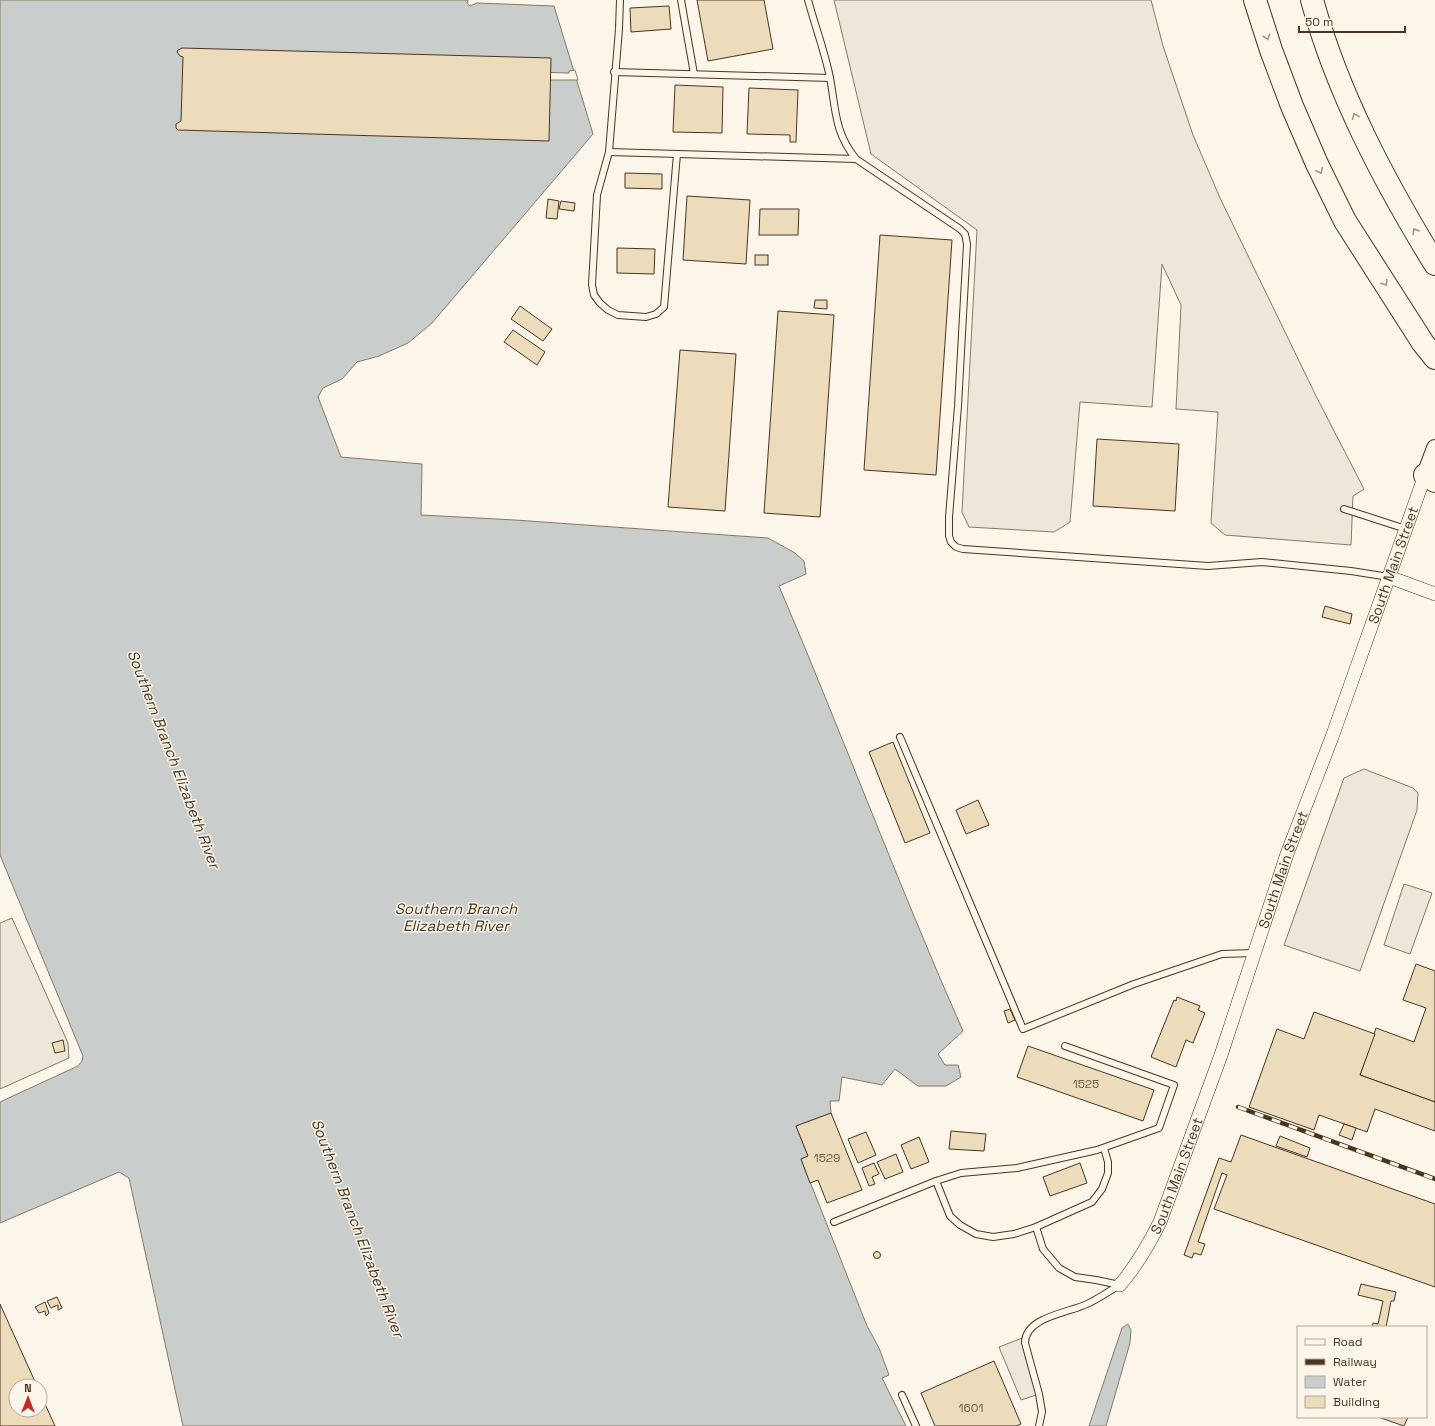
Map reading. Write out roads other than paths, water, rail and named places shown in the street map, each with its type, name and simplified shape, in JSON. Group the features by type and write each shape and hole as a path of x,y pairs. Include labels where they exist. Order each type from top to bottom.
{"highway":[{"path":"1255,0 1271,50 1292,106 1317,164 1345,221 1429,351"},
{"path":"1312,0 1328,49 1363,135 1405,215 1435,264"}],"street":[{"name":"South Main Street","path":"1120,1285 1133,1269 1148,1246 1160,1222 1221,1055 1287,854 1332,737 1406,529 1430,478 1435,448"},
{"path":"1389,577 1435,594"}],"lane":[{"path":"620,0 619,29 608,152 597,195 592,285 594,295 600,303 608,310 618,315 646,317 656,314 664,307 677,154"},
{"path":"681,0 694,74"},
{"path":"808,0 830,78 838,124 844,141 856,159 960,229 965,234 967,239 958,406 950,516 951,542 956,547 963,549 1208,566 1262,562 1350,571 1389,577"},
{"path":"614,72 830,78"},
{"path":"608,152 856,159"},
{"path":"1344,509 1406,529"},
{"path":"900,737 1023,1029 1134,984 1222,954 1254,953"},
{"path":"834,1222 936,1181 961,1173 1017,1168 1104,1148 1159,1128 1174,1085 1065,1046"},
{"path":"936,1181 950,1216 960,1225 976,1234 993,1237 1014,1234 1036,1227 1092,1202 1102,1189 1108,1173 1108,1162 1104,1148"},
{"path":"1036,1227 1043,1249 1059,1268 1075,1277 1120,1285"},
{"path":"1040,1426 1042,1412 1039,1394 1025,1343 1025,1337 1029,1329 1038,1322 1088,1304 1120,1285"},
{"path":"902,1395 916,1426"}],"water":[{"name":"Southern Branch Elizabeth River","path":"0,0 468,0 467,3 470,6 477,3 554,6 593,134 432,323 408,343 379,356 357,362 342,379 323,388 318,397 341,457 422,464 421,515 515,520 768,538 795,553 804,561 806,574 779,586 963,1031 938,1054 945,1065 958,1065 961,1077 946,1086 918,1086 895,1069 882,1085 842,1077 839,1101 830,1101 831,1113 796,1126 808,1156 801,1159 867,1326 879,1348 889,1375 882,1378 906,1426 183,1426 129,1178 119,1172 0,1223 0,1102 78,1066 82,1061 83,1056 0,855"},
{"path":"1128,1324 1131,1330 1130,1343 1106,1426 1089,1426 1122,1328"}],"railway":[{"path":"1238,1107 1435,1179"}]}
